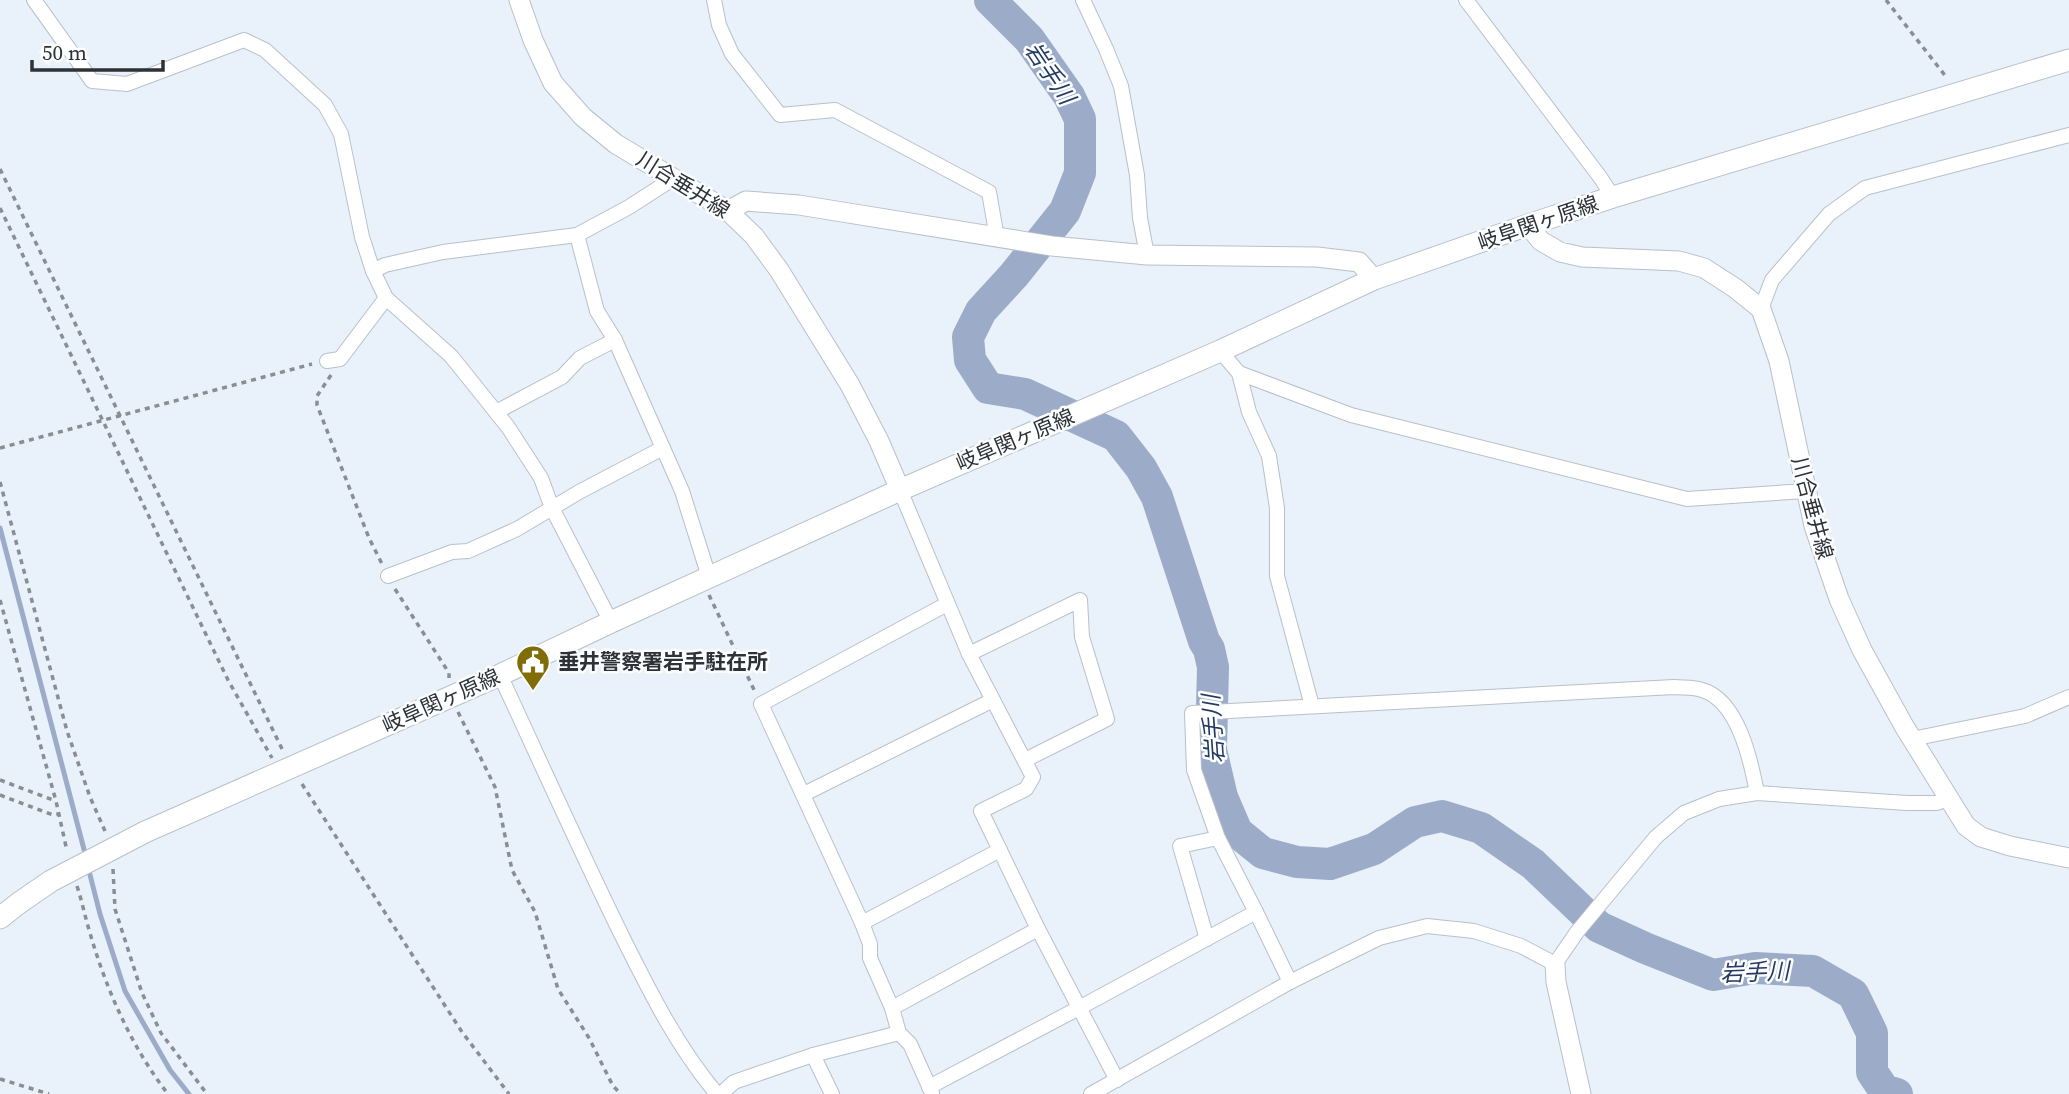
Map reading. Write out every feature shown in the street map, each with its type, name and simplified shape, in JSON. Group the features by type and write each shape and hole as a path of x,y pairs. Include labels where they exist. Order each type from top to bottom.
{"main road":[{"name":"川合垂井線","path":"519,0 533,40 553,83 583,117 616,144 728,211 754,236 779,270 850,385 879,441 900,490"},
{"name":"岐阜関ヶ原線","path":"0,918 71,870 145,832 500,675 900,490 1220,351 1374,279 1613,197 2069,60"},
{"path":"728,211 746,201 799,205 1052,246 1147,255 1317,257 1359,262 1374,279"},
{"path":"1528,225 1541,241 1560,252 1582,257 1679,261 1703,268 1735,288 1761,309"},
{"name":"川合垂井線","path":"1761,309 1779,361 1814,526 1839,599 1863,650 1912,739 1966,826 1981,838 2069,858"},
{"path":"1555,964 1556,982 1581,1094"}],"street":[{"path":"34,0 92,81 127,84 244,40 265,50 325,105 341,134 362,237 373,271 386,298 451,356 508,427 541,478 552,508 611,622"},
{"path":"715,0 719,25 732,54 780,115 835,110 989,192 1003,239"},
{"path":"1083,0 1121,86 1137,175 1140,218 1147,255"},
{"path":"1466,0 1613,197"},
{"path":"1761,309 1772,280 1829,215 1865,188 2069,135"},
{"path":"373,271 385,265 443,252 577,235 629,207 674,178"},
{"path":"577,235 597,311 615,340 682,491 705,579"},
{"path":"331,360 340,359 386,298"},
{"path":"496,412 562,377 580,358 615,340"},
{"path":"1220,351 1238,373 1249,412 1269,456 1277,508 1277,576 1312,706"},
{"path":"1238,373 1351,415 1687,499 1805,491"},
{"path":"388,576 452,552 468,551 517,530 579,492 663,448"},
{"path":"900,490 969,654 1033,777 1026,789 981,811 1038,929 1117,1080"},
{"path":"969,654 1080,600 1082,637 1107,719 1025,761"},
{"path":"947,604 761,704 862,923 870,944 870,958 892,1008 899,1033 910,1044 931,1090 1256,912"},
{"path":"500,675 603,897 655,1000 695,1069 719,1094 734,1082 813,1055 899,1033"},
{"path":"1290,982 1218,838 1195,770 1192,713 1674,687 1703,690 1726,705 1749,755 1757,793"},
{"path":"1912,739 2025,716 2069,697"},
{"path":"804,794 993,700"},
{"path":"1091,1094 1290,982 1379,938 1427,926 1474,931 1521,946 1555,964 1577,932 1656,837 1684,813 1718,799 1757,793 1908,803 1937,803 1948,799"},
{"path":"1207,939 1180,846 1218,838"},
{"path":"862,923 1000,850"},
{"path":"892,1008 1038,929"},
{"path":"813,1055 832,1094"}],"path":[{"path":"1886,0 1959,94"},
{"path":"0,169 121,416 286,770"},
{"path":"0,208 228,680 461,1032 509,1094"},
{"path":"0,448 331,360 331,375 317,396 317,405 369,538 388,576 449,673 451,696 495,787 512,870 535,912 558,989 589,1038 613,1086 621,1094"},
{"path":"0,482 67,732 108,851 115,909 142,993 161,1033 206,1094"},
{"path":"705,579 761,704"},
{"path":"0,780 56,801"},
{"path":"0,795 53,815 59,814"},
{"path":"0,1079 49,1094"}],"waterway":[{"name":"岩手川","path":"990,0 1029,39 1069,96 1080,119 1080,173 1065,211 1014,275 981,311 968,337 970,360 988,388 1025,394 1116,436 1141,468 1157,497 1204,641 1209,649 1213,667 1211,750 1222,797 1237,832 1263,853 1297,862 1330,864 1374,849 1415,822 1442,816 1481,828 1533,864 1599,927 1645,948 1713,975 1755,968 1813,971 1853,994 1872,1033 1872,1072 1884,1090 1897,1094"},
{"path":"0,528 86,857"},
{"path":"88,867 125,991 170,1070 189,1094"}],"place":[{"name":"垂井警察署岩手駐在所","path":"533,692"}]}
